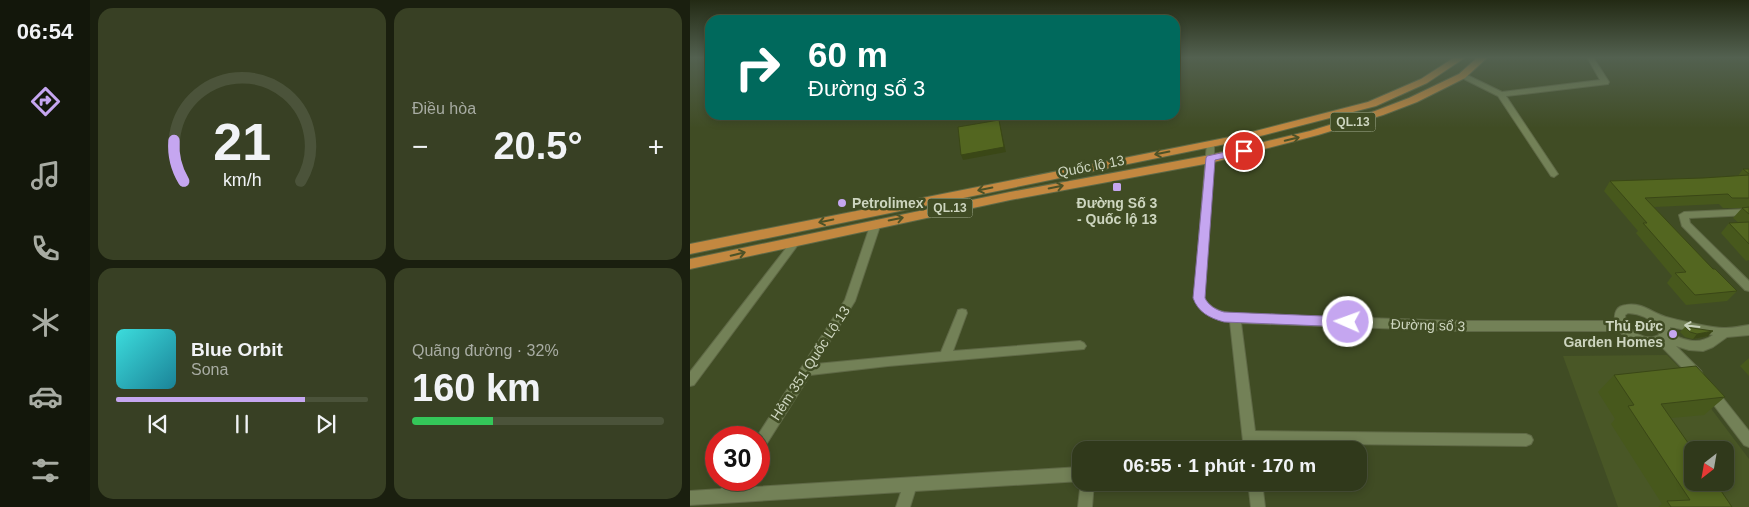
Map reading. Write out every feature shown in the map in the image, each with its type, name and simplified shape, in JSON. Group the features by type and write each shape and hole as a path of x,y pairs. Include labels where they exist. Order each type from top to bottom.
{"highway":[{"name":"Quốc lộ 13","path":"690,249 1210,145 1372,104 1425,81"},
{"name":"Quốc lộ 13","path":"690,264 876,223 1210,158 1314,133 1370,116 1413,100 1452,81"}],"street":[{"path":"1472,81 1501,94 1605,81"},
{"path":"1501,94 1554,174"},
{"name":"Đường sổ 3","path":"1210,145 1199,298 1202,305 1214,314 1235,318 1460,326 1621,326"},
{"path":"1749,212 1684,215 1685,224 1749,287"},
{"name":"Hẻm 351 Quốc Lộ 13","path":"770,427 850,301 876,223"},
{"path":"690,381 797,240"},
{"path":"1724,333 1716,341 1702,347 1688,346 1663,339 1653,342 1641,340 1629,334 1621,326 1619,318 1620,313 1626,309 1644,311 1659,320 1724,333 1749,330"},
{"path":"945,357 962,313"},
{"path":"1235,318 1251,441"},
{"path":"1659,320 1666,332 1663,339"},
{"path":"1663,339 1699,376 1749,440"},
{"path":"806,370 1080,346"},
{"path":"1367,442 1526,440"},
{"path":"690,498 1072,475"},
{"path":"903,507 910,484"},
{"path":"725,495 728,491"},
{"path":"1085,507 1086,491"},
{"path":"1256,491 1258,507"}],"shaded area":[{"path":"1667,355 1682,370 1749,459 1749,507 1618,507 1563,356"}],"building":[{"path":"999,120 1004,147 961,155 958,127"},
{"path":"1749,175 1749,198 1732,198 1728,194 1645,198 1713,269 1737,291 1695,295 1675,273 1686,272 1643,223 1647,223 1610,181 1703,178"},
{"path":"1749,207 1749,214 1742,208"},
{"path":"1749,222 1749,244 1729,223"},
{"path":"1685,327 1713,331 1697,334 1690,332"},
{"path":"1696,366 1725,397 1661,404 1687,441 1684,441 1684,491 1628,406 1634,405 1614,375"},
{"path":"1684,491 1721,491 1732,507 1671,507 1667,501 1690,500"}],"place":[{"name":"Đường Số 3 - Quốc lộ 13","path":"1117,187"},
{"name":"Petrolimex","path":"842,203"},
{"name":"Thủ Đức Garden Homes","path":"1673,334"}],"route":[{"path":"1244,151 1210,158 1199,298 1202,305 1214,314 1224,317 1348,322"}]}
